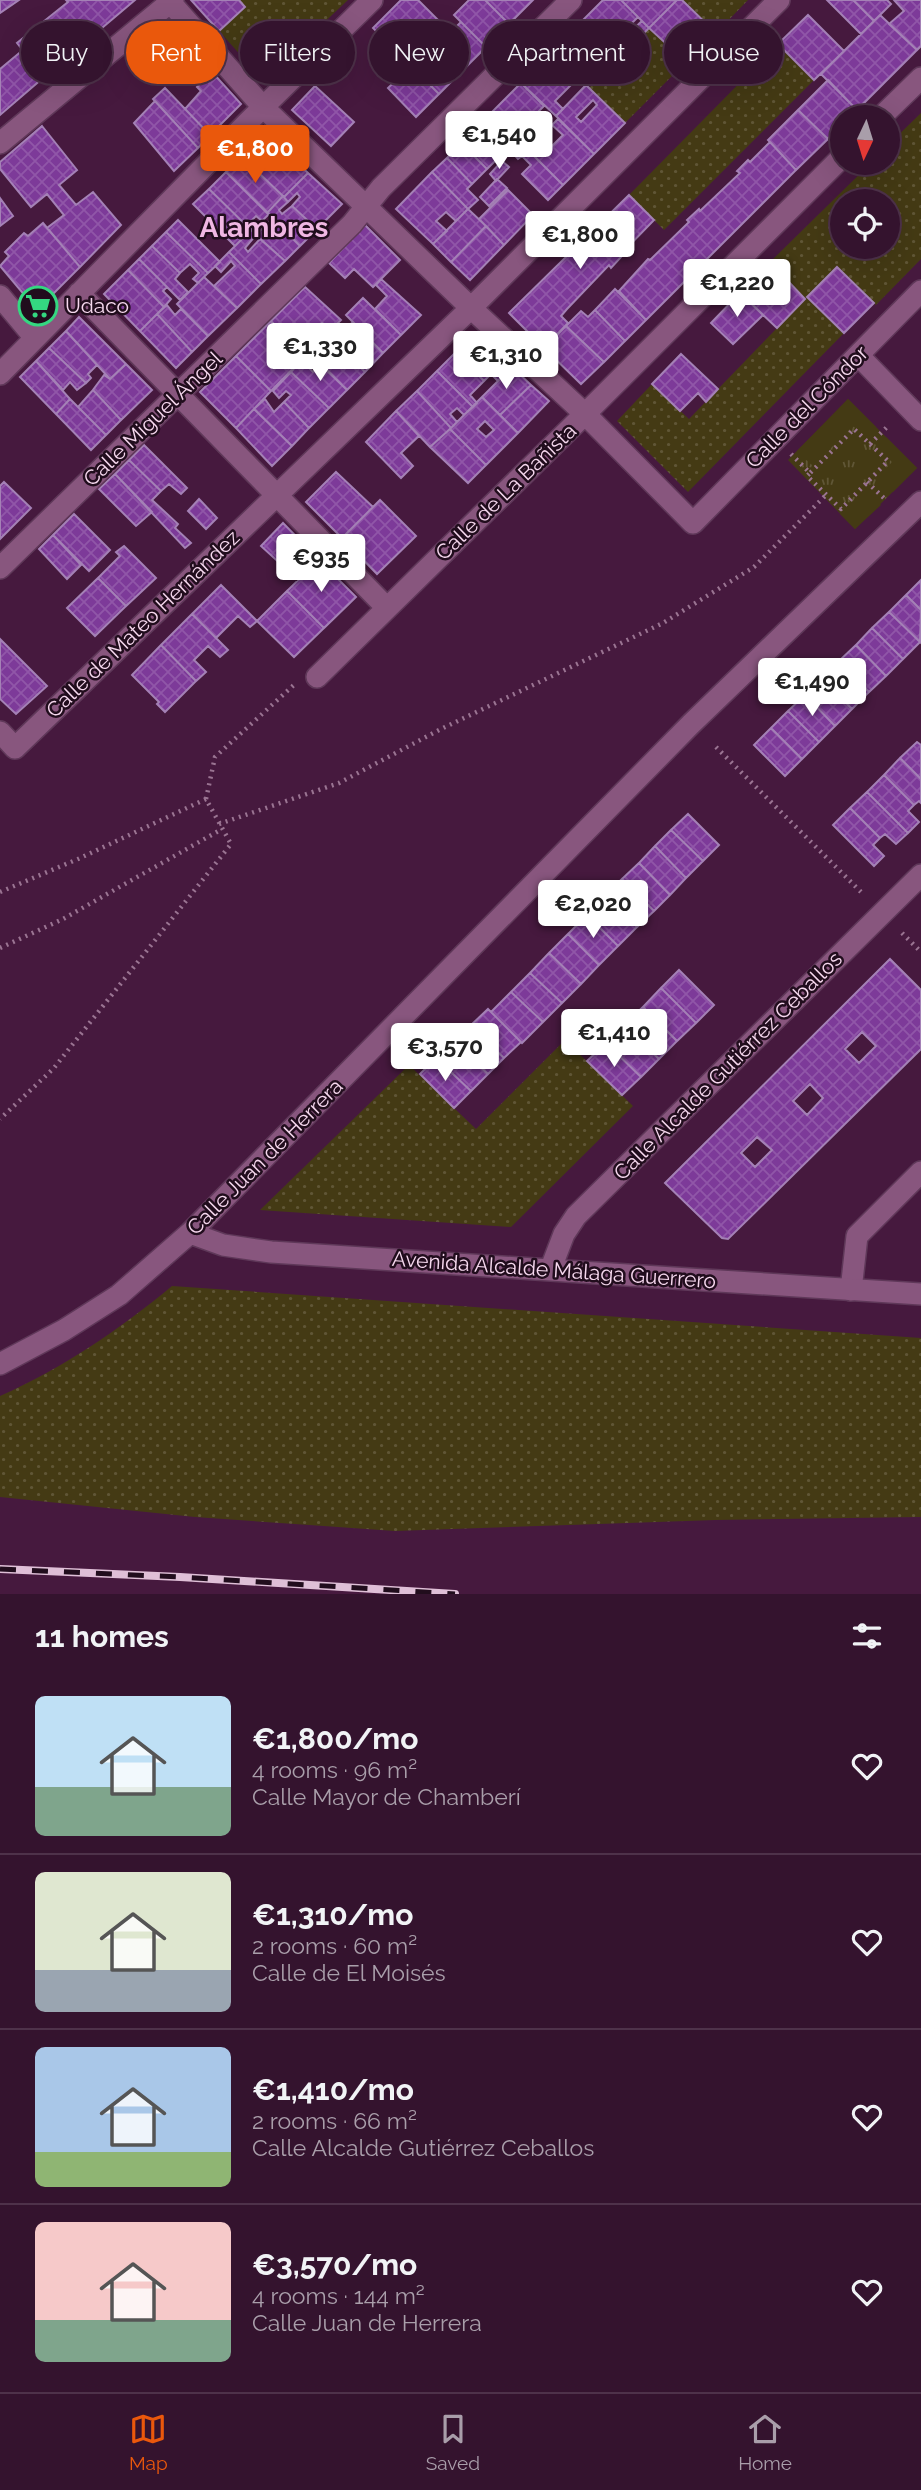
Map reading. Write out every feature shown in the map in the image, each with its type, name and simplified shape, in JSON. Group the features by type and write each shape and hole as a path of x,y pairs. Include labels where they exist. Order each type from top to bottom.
{"street":[{"path":"0,374 372,0"},
{"name":"Calle Miguel Ángel","path":"0,568 352,223 570,0"},
{"name":"Calle de Mateo Hernández","path":"0,732 15,748 471,308 779,0"},
{"path":"0,143 171,1 263,107 585,414"},
{"path":"893,105 921,78"},
{"name":"Calle de La Bañista","path":"317,677 830,169"},
{"name":"Calle del Cóndor","path":"585,414 693,523 921,291"},
{"path":"79,293 387,608"},
{"path":"0,296 35,338"},
{"path":"858,355 921,420"},
{"name":"Calle Juan de Herrera","path":"0,1364 64,1330 119,1295 190,1233 691,724 921,502"},
{"name":"Calle Alcalde Gutiérrez Ceballos","path":"551,1268 564,1234 576,1216 921,875"},
{"path":"851,1290 857,1236 921,1172"},
{"name":"Avenida Alcalde Málaga Guerrero","path":"190,1233 223,1245 271,1252 921,1294"}],"path":[{"path":"870,444 887,427"},
{"path":"854,429 887,461 841,509 807,476 810,473 854,429"},
{"path":"789,452 810,473"},
{"path":"867,482 885,500"},
{"path":"0,948 63,919 221,827 339,783 441,729 663,623 754,567 825,496"},
{"path":"0,1119 54,1068 231,844 206,799 215,757 294,683"},
{"path":"716,747 861,892"},
{"path":"0,892 206,799"},
{"path":"902,933 921,952"}],"green space":[{"path":"239,0 348,0 326,21 240,21 240,54 226,39 226,25 245,7"},
{"path":"682,0 748,0 728,21 704,21"},
{"path":"650,29 664,42 664,84 625,123 589,88 593,84 650,84"},
{"path":"783,49 814,80 664,230 629,195 739,84 783,84"},
{"path":"921,113 921,259 876,305 837,267 807,297 844,333 688,492 617,421 652,384 689,419 805,299 770,262 830,203 830,259 900,259 900,189 844,189 859,175 900,175 900,133"},
{"path":"848,399 917,468 855,529 788,460"},
{"path":"848,399 876,427 866,437 854,425 813,466 797,451"},
{"path":"886,437 917,468 893,492 878,477 892,462 877,447"},
{"path":"865,489 881,505 855,529 840,514"},
{"path":"565,1040 633,1106 511,1227 260,1210 409,1065 476,1129"},
{"path":"172,1286 921,1338 921,1517 715,1520 395,1531 195,1517 0,1497 0,1396 90,1347"}],"building":[{"path":"0,0 19,0 0,13"},
{"path":"66,0 135,0 110,21 44,21 68,2"},
{"path":"191,0 239,0 245,7 226,25 226,21 210,21"},
{"path":"401,0 418,0 439,21 380,21"},
{"path":"469,0 485,0 506,21 483,21 483,44 469,30 469,21 460,21 454,15"},
{"path":"485,0 533,0 512,21 506,21"},
{"path":"603,0 621,0 638,17 634,21 582,21"},
{"path":"621,0 677,0 650,27 650,21 642,21"},
{"path":"677,0 682,0 704,21 664,21 664,42 650,27"},
{"path":"827,0 853,0 874,21 861,34"},
{"path":"853,0 887,0 891,4 874,21"},
{"path":"894,0 921,0 921,46 917,50 889,24 904,11"},
{"path":"808,15 844,51 814,80 783,49 783,39"},
{"path":"880,15 917,50 862,105 852,105 821,74"},
{"path":"469,30 483,44 483,50 469,64"},
{"path":"21,52 21,84 36,84 0,115 0,69"},
{"path":"828,80 852,105 830,105 828,139 798,110"},
{"path":"200,84 223,84 241,104 210,135 185,109 201,91 197,87"},
{"path":"392,84 429,84 439,94 416,117 388,88"},
{"path":"429,84 449,84 439,94"},
{"path":"520,84 544,106 521,129 534,142 527,149 491,113"},
{"path":"522,84 572,84 555,101 563,109 556,116"},
{"path":"586,85 625,123 594,154 556,116","holes":["593,100 597,105 581,122 576,117"]},
{"path":"315,86 354,122 331,146 292,110"},
{"path":"165,88 210,135 198,148 153,99"},
{"path":"155,101 198,148 174,171 134,123"},
{"path":"798,110 828,139 796,170 768,140"},
{"path":"491,113 563,185 548,200 522,174 531,165 522,156 518,159 508,148 487,169 461,143"},
{"path":"558,119 594,154 563,185 527,149 539,138 550,148 563,135 552,125"},
{"path":"42,126 77,170 59,185 76,205 93,192 121,225 80,267 47,228 64,215 47,194 31,207 0,169 0,162"},
{"path":"266,133 308,173 284,197 242,157"},
{"path":"770,142 796,170 646,320 619,291 648,259 689,222 687,220 699,209 700,211 740,173 737,171 748,160 750,162"},
{"path":"461,143 487,169 472,184 447,158"},
{"path":"242,157 283,196 267,213 226,172"},
{"path":"447,158 472,184 467,189 478,200 468,209 432,172"},
{"path":"502,161 509,167 496,181 490,174"},
{"path":"226,172 269,214 262,221 256,216 252,220 256,225 251,230 209,189"},
{"path":"432,172 468,209 456,221 446,212 436,221 447,231 433,244 396,209"},
{"path":"308,173 342,204 317,229 292,206 300,197 297,193 288,202 284,197"},
{"path":"497,179 507,188 489,206 480,197"},
{"path":"209,189 251,230 235,246 193,204"},
{"path":"508,190 533,215 504,245 479,219"},
{"path":"629,195 654,220 611,268 609,265 567,309 561,316 568,323 544,348 509,313"},
{"path":"283,196 288,202 279,210 282,214 292,206 317,229 300,246 267,213"},
{"path":"0,198 13,216 0,226"},
{"path":"468,209 486,226 451,262 433,244"},
{"path":"273,218 300,246 285,261 256,235"},
{"path":"178,220 220,262 208,273 166,232"},
{"path":"43,223 80,267 37,310 0,266 9,256 5,252 24,233 28,236"},
{"path":"365,225 400,260 373,287 354,269 345,278 329,263"},
{"path":"486,226 504,245 470,280 451,262"},
{"path":"251,230 256,235 245,248 248,252 260,239 285,261 261,284 229,252"},
{"path":"166,232 208,273 198,283 193,279 199,273 190,264 180,273 152,246"},
{"path":"152,246 180,273 175,279 188,292 180,300 139,259"},
{"path":"229,252 261,284 237,308 214,286 235,266 231,261 221,272 215,266"},
{"path":"139,259 167,287 163,291 171,299 164,307 128,270"},
{"path":"770,262 805,299 777,328 740,293"},
{"path":"837,267 874,303 844,333 807,297"},
{"path":"128,270 164,307 140,331 104,294"},
{"path":"204,277 237,308 208,336 177,304"},
{"path":"381,279 421,315 401,335 375,309 387,296 376,285"},
{"path":"305,287 341,320 330,331 322,323 311,334 319,342 305,356 271,321"},
{"path":"615,289 646,320 625,341 595,310"},
{"path":"740,293 763,315 733,344 711,323"},
{"path":"363,298 401,335 383,353 346,315"},
{"path":"167,305 175,315 181,309 208,336 192,352 157,314"},
{"path":"595,310 625,341 604,362 566,326 581,311 588,317"},
{"path":"157,314 192,352 176,368 140,331"},
{"path":"79,317 126,364 110,379 66,331"},
{"path":"271,321 305,356 271,391 236,356"},
{"path":"353,322 383,353 365,372 327,334 332,329 339,336"},
{"path":"566,326 604,362 581,384 544,348"},
{"path":"66,331 97,365 88,374 91,378 86,383 49,348"},
{"path":"476,333 512,367 498,381 491,374 484,381 456,352"},
{"path":"327,334 365,372 347,390 309,352"},
{"path":"49,348 86,383 77,390 70,382 63,390 36,361"},
{"path":"456,352 484,381 470,395 477,403 473,407 437,371"},
{"path":"681,354 718,389 706,402 698,393 680,411 652,384"},
{"path":"236,356 271,391 236,428 200,392"},
{"path":"301,360 313,372 321,365 347,390 329,408 291,372"},
{"path":"36,361 70,399 56,414 20,377"},
{"path":"126,364 152,390 121,420 93,390 104,375 110,379"},
{"path":"512,367 531,385 500,415 482,397"},
{"path":"437,371 473,407 464,415 457,408 450,414 457,422 451,428 417,391"},
{"path":"291,372 329,408 309,428 284,402 291,395 286,391 279,398 273,391"},
{"path":"531,385 549,401 518,433 500,415"},
{"path":"93,390 121,420 106,435 78,407"},
{"path":"417,391 451,428 430,447 396,411"},
{"path":"482,397 518,433 486,465 450,429","holes":["485,421 494,430 486,437 477,429"]},
{"path":"70,399 106,435 91,450 56,414"},
{"path":"265,399 274,412 284,402 309,428 292,446 254,409"},
{"path":"254,409 292,446 272,466 236,428"},
{"path":"396,411 419,436 401,453 413,466 401,478 366,442"},
{"path":"450,429 486,465 468,483 430,447"},
{"path":"144,445 187,488 181,494 169,484 161,491 129,460"},
{"path":"129,460 161,491 152,500 178,524 175,528 191,543 185,548 115,474"},
{"path":"336,472 373,507 342,538 306,502"},
{"path":"115,474 152,512 136,526 99,489"},
{"path":"4,482 31,508 0,539 0,486"},
{"path":"199,499 217,518 206,529 188,511"},
{"path":"380,500 416,536 377,574 342,538"},
{"path":"74,514 110,550 89,571 53,535"},
{"path":"283,523 319,560 298,580 261,546"},
{"path":"53,535 81,565 67,579 39,549"},
{"path":"124,546 156,578 126,606 98,578 120,556 116,552"},
{"path":"319,560 356,597 324,628 287,591"},
{"path":"98,578 126,606 95,636 67,608"},
{"path":"921,580 921,610 906,595"},
{"path":"221,585 257,621 250,627 238,616 216,638 192,614"},
{"path":"287,591 324,628 294,657 257,621"},
{"path":"906,595 921,610 920,642 889,612"},
{"path":"889,612 920,642 903,659 872,628"},
{"path":"192,614 228,650 220,657 208,646 194,660 206,672 196,681 161,645"},
{"path":"872,628 903,659 886,676 856,645"},
{"path":"0,639 47,686 16,714 0,699"},
{"path":"161,645 196,681 165,712 157,704 159,702 132,675"},
{"path":"856,645 886,676 869,692 839,661"},
{"path":"839,661 869,692 852,709 822,678"},
{"path":"822,678 852,709 835,726 805,695"},
{"path":"805,695 835,726 819,742 788,711"},
{"path":"788,711 819,742 802,759 771,728"},
{"path":"771,728 802,759 785,776 754,745"},
{"path":"917,742 921,745 921,779 900,758"},
{"path":"900,758 921,779 921,803 919,801 914,805 884,775"},
{"path":"884,775 914,805 908,811 919,822 908,833 867,792"},
{"path":"867,792 908,833 896,844 885,834 880,838 850,808"},
{"path":"850,808 880,838 873,845 884,856 874,866 833,825"},
{"path":"688,814 719,845 703,861 671,830"},
{"path":"671,830 703,861 686,878 655,846"},
{"path":"655,846 686,878 670,895 639,863"},
{"path":"639,863 670,895 654,911 622,879"},
{"path":"622,879 654,911 637,927 605,896"},
{"path":"605,896 637,927 618,946 587,915"},
{"path":"587,915 618,946 599,965 568,934"},
{"path":"568,934 599,965 581,984 549,953"},
{"path":"549,953 581,984 562,1003 530,973"},
{"path":"890,959 921,990 921,1049 728,1239 722,1238 665,1183","holes":["862,1032 876,1046 859,1063 845,1049","810,1084 823,1098 807,1115 793,1101","757,1137 772,1150 755,1167 741,1153"]},
{"path":"679,970 714,1005 696,1023 661,988"},
{"path":"530,973 562,1003 543,1022 511,992"},
{"path":"661,988 696,1023 677,1041 643,1007"},
{"path":"511,992 543,1022 522,1043 491,1012"},
{"path":"643,1007 677,1041 659,1059 624,1025"},
{"path":"488,1009 521,1042 504,1058 470,1026"},
{"path":"624,1025 659,1059 641,1077 606,1043"},
{"path":"470,1026 504,1058 488,1074 454,1042"},
{"path":"454,1042 488,1074 471,1091 436,1058"},
{"path":"606,1043 641,1077 622,1095 587,1061"},
{"path":"436,1058 471,1091 454,1108 420,1074"}],"railway":[{"path":"0,1569 455,1594"}],"place":[{"name":"Udaco","path":"38,306"}],"district":[{"name":"Alambres","path":"264,227"}]}
